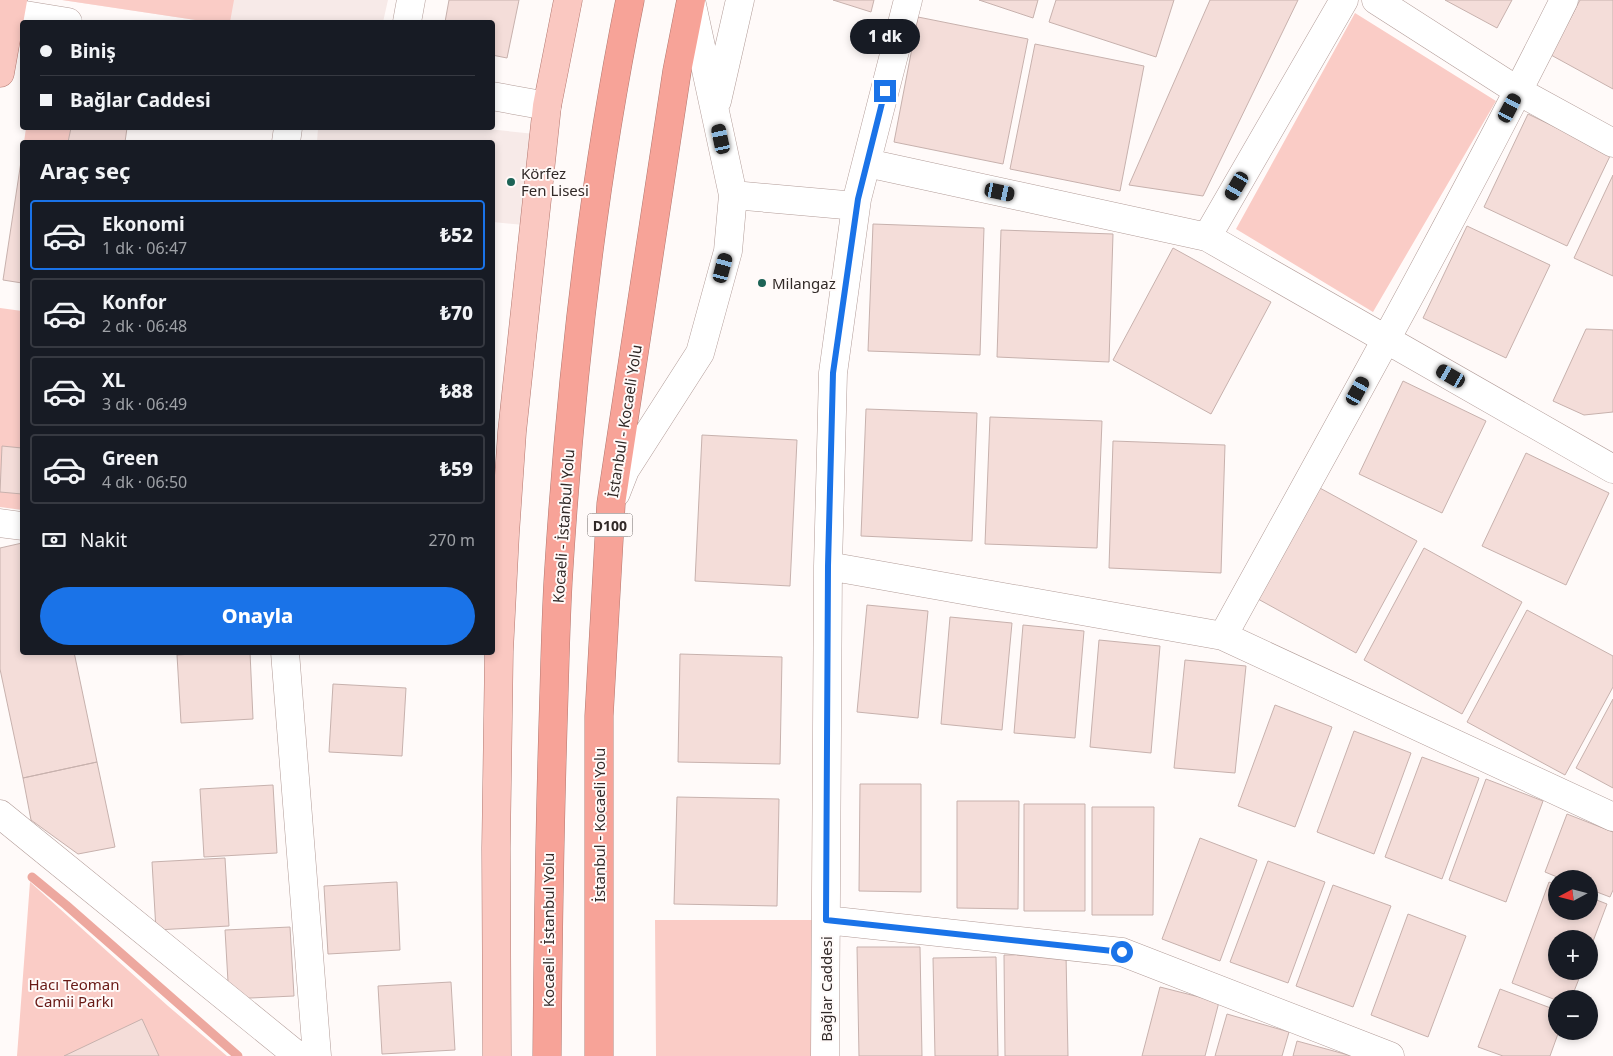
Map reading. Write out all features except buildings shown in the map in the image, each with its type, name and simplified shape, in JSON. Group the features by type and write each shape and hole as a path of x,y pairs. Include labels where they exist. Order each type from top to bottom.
{"highway":[{"name":"Kocaeli - İstanbul Yolu","path":"547,1056 549,832 558,583 573,377 592,224 613,85 630,0"},
{"name":"İstanbul - Kocaeli Yolu","path":"599,1056 599,716 611,504 677,71 691,0"}],"main road":[{"path":"497,1056 496,848 499,533 512,432 547,106 568,0"},
{"path":"0,72 8,8"}],"street":[{"path":"406,20 411,0"},
{"path":"611,504 625,470 700,352 728,251 733,195 691,0"},
{"path":"715,110 740,0"},
{"name":"Bağlar Caddesi","path":"825,1056 828,566 833,373 856,206 908,0"},
{"path":"1207,237 1344,0"},
{"path":"1376,0 1518,91 1613,143"},
{"path":"1223,636 1387,338 1564,0"},
{"path":"8,8 59,20"},
{"path":"495,97 547,106"},
{"path":"867,163 1207,237 1387,338 1613,469"},
{"path":"733,195 856,206"},
{"path":"0,523 20,526"},
{"path":"828,566 1223,636 1613,817"},
{"path":"285,655 317,1056"},
{"path":"0,814 298,1056"},
{"path":"826,920 1122,952 1390,1056"}],"shaded area":[{"path":"62,0 388,0 383,20 196,20"},
{"name":"Körfez Fen Lisesi","path":"318,130 495,130 535,134 524,225 495,222 495,140 317,140"}],"green space":[{"path":"62,0 234,0 230,20 196,20"},
{"path":"1355,13 1496,101 1373,312 1236,229"},
{"path":"26,130 71,130 68,140 24,140"},
{"path":"0,308 20,311 20,510 0,507"},
{"name":"Hacı Teoman Camii Parkı","path":"30,882 168,1006 227,1056 17,1056"},
{"path":"655,920 826,920 825,1056 656,1056"}],"waterway":[{"path":"32,877 238,1056"}],"place":[{"name":"Körfez Fen Lisesi","path":"511,182"},
{"name":"Milangaz","path":"762,283"}],"route":[{"path":"885,91 858,199 833,373 828,566 826,920 1122,952"}]}
